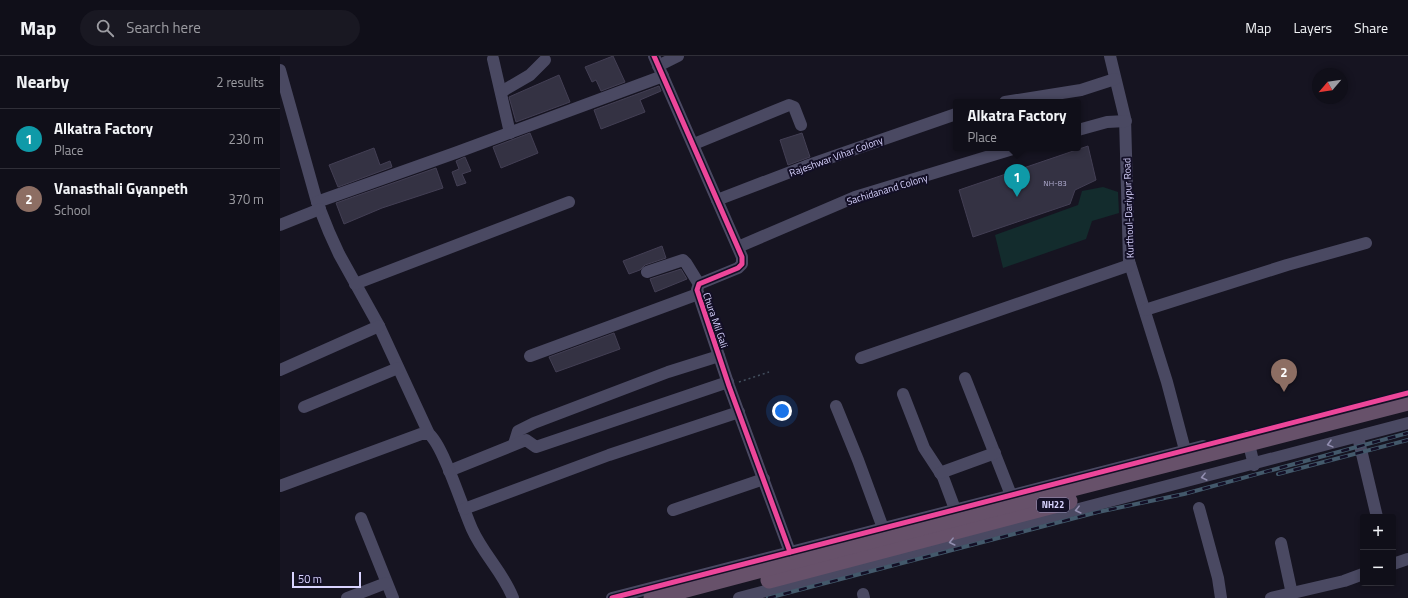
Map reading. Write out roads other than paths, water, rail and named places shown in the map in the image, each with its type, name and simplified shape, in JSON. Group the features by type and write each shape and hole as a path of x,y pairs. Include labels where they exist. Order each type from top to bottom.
{"highway":[{"name":"NH22","path":"652,598 975,513 1408,402"},
{"name":"NH22","path":"699,598 1098,493 1408,414"}],"street":[{"path":"280,225 318,206 510,133 678,56"},
{"name":"Kurthoul-Dariypur Road","path":"1110,56 1126,121 1130,265 1167,382 1185,450"},
{"path":"493,59 510,133"},
{"path":"501,92 530,75 545,60"},
{"name":"Chura Mil Gali","path":"659,66 694,144 743,261 741,266 698,289 728,384 790,552"},
{"path":"280,70 318,206 339,254 379,326 429,434 449,471 476,537 502,576 512,598"},
{"path":"1024,99 1081,90 1116,79"},
{"path":"694,144 788,105 794,108 801,125"},
{"name":"Rajeshwar Vihar Colony","path":"717,200 806,166 953,115"},
{"path":"1081,129 1107,122 1126,121"},
{"name":"Sachidanand Colony","path":"738,247 855,197 1006,151"},
{"path":"355,284 569,202"},
{"path":"1145,310 1287,265 1366,243"},
{"path":"530,356 698,289 686,263 683,260 647,272"},
{"path":"861,358 1130,265"},
{"path":"280,370 379,326"},
{"path":"514,444 518,431 534,423 668,372 719,356"},
{"path":"304,407 398,368"},
{"path":"965,378 1011,495"},
{"path":"449,471 526,440 536,447 728,384"},
{"path":"612,598 1408,393"},
{"path":"903,394 927,455 940,472 955,509"},
{"path":"836,406 883,528"},
{"path":"464,509 609,455 739,412"},
{"path":"739,598 1254,465 1408,423"},
{"path":"280,486 421,434 429,434"},
{"path":"1246,435 1254,465"},
{"path":"1358,437 1376,514"},
{"path":"940,472 995,453"},
{"path":"673,510 764,479"},
{"path":"1200,508 1218,578 1221,598"},
{"path":"361,518 393,598"},
{"path":"1281,543 1292,594"},
{"path":"819,545 825,575"},
{"path":"1396,563 1408,559"},
{"path":"1271,598 1292,594 1360,575"},
{"path":"347,598 386,583"}],"railway":[{"path":"768,598 1098,512 1184,494 1408,433"},
{"path":"1278,474 1408,440"}],"place":[{"name":"Alkatra Factory","path":"1017,197"},
{"name":"Vanasthali Gyanpeth","path":"1284,392"}]}
